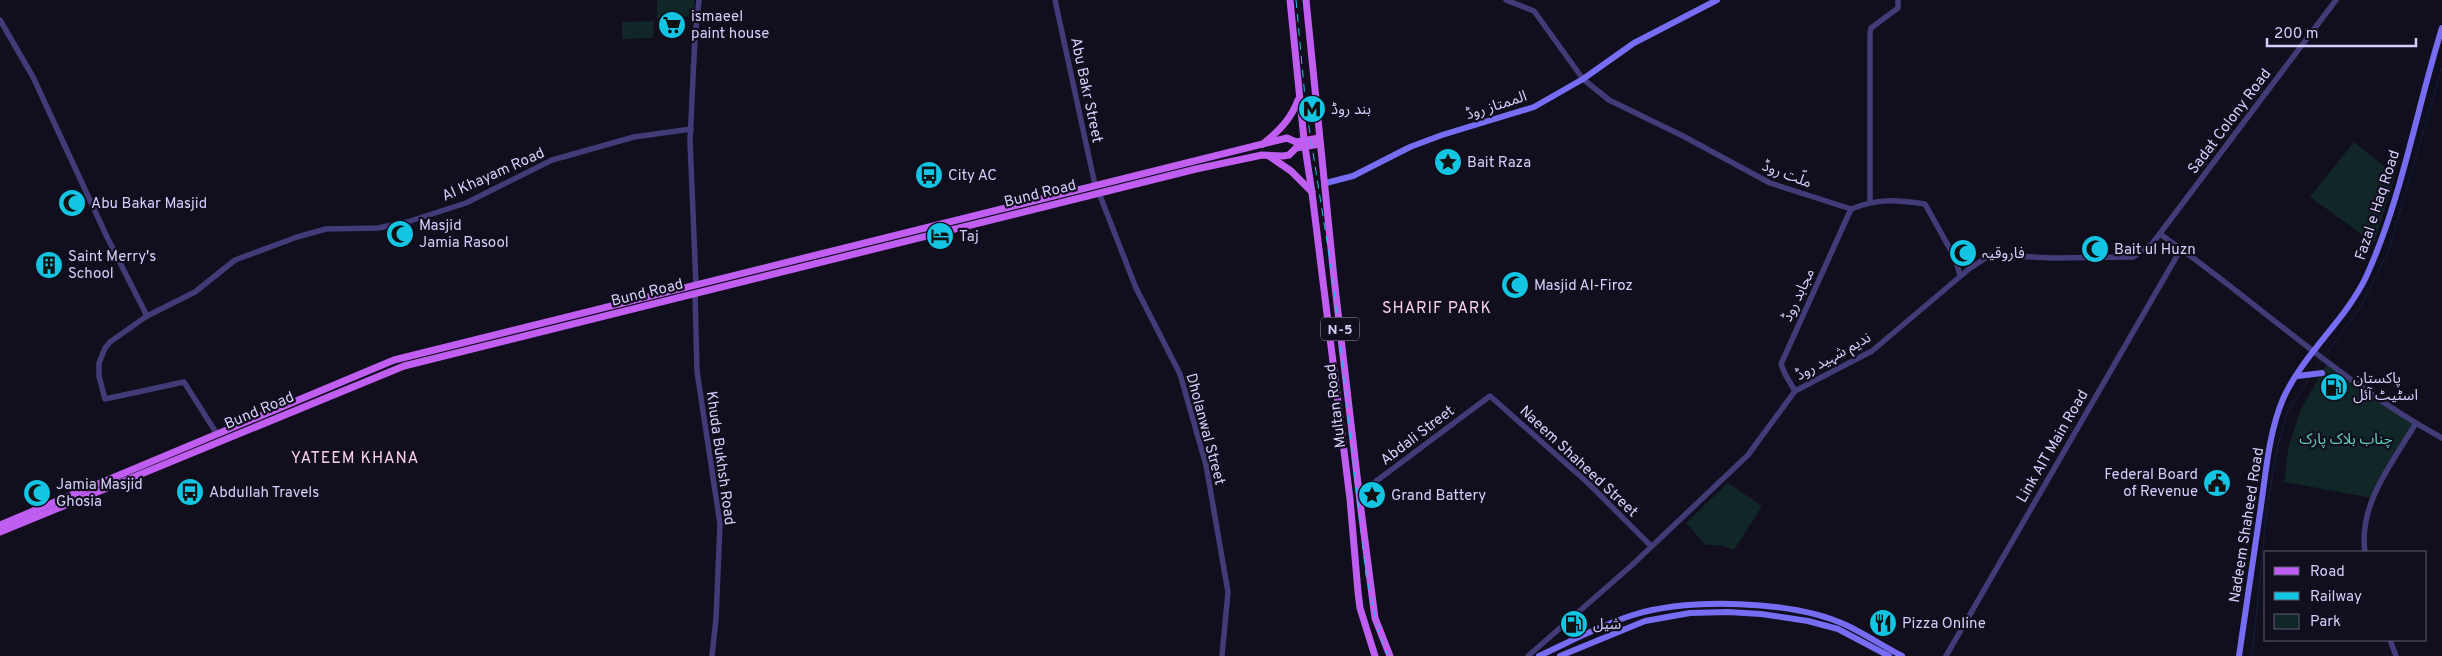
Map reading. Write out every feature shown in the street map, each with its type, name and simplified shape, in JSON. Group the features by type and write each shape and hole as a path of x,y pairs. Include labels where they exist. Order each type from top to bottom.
{"main road":[{"name":"Multan Road","path":"1290,0 1304,143 1312,193 1350,499 1360,608 1376,656"},
{"name":"Multan Road","path":"1306,0 1319,141 1326,183 1334,278 1359,494 1376,618 1390,656"},
{"name":"الممتاز روڈ","path":"1326,183 1353,176 1396,153 1442,135 1534,107 1582,79 1654,32 1717,0"},
{"name":"Fazal e Haq Road","path":"2284,398 2354,297 2378,249 2396,195 2442,28"},
{"path":"1261,146 1285,125 1293,113 1299,98"},
{"name":"Bund Road","path":"0,525 394,360 1287,138 1304,143 1319,141"},
{"name":"Bund Road","path":"0,532 404,366 1196,168 1268,155 1289,155 1304,143"},
{"path":"1268,155 1291,170 1312,193"},
{"path":"1118,180 1120,188"},
{"path":"2298,376 2321,373"},
{"name":"Nadeem Shaheed Road","path":"2239,656 2268,457 2284,398"},
{"path":"1539,656 1633,615 1670,608 1732,604 1784,610 1822,617 1845,624 1902,656"},
{"path":"1560,656 1645,620 1690,614 1728,612 1761,614 1808,621 1838,629 1889,656"}],"street":[{"path":"696,285 691,129 695,36 699,0"},
{"name":"Abu Bakr Street","path":"1055,0 1095,185"},
{"name":"ملّت روڈ","path":"1506,0 1534,11 1582,79 1609,100 1683,136 1770,184 1851,210"},
{"path":"1870,202 1870,33 1871,28 1898,8 1898,0"},
{"name":"Sadat Colony Road","path":"2160,234 2336,0"},
{"path":"0,20 33,77 107,237 147,316"},
{"name":"Al Khayam Road","path":"217,434 184,382 105,399 99,376 99,363 102,354 110,342 147,316 195,292 235,260 297,236 326,229 378,228 407,222 466,203 552,160 634,137 691,129"},
{"name":"Dholanwal Street","path":"1099,193 1136,288 1180,374 1206,465 1228,592 1222,656"},
{"path":"1851,210 1870,202 1888,200 1925,204 1955,258 1960,275"},
{"name":"مجاہد روڈ","path":"1795,391 1784,374 1781,364 1851,210"},
{"path":"2160,234 2259,307 2326,361 2416,423 2442,438"},
{"name":"ندیم شہید روڈ","path":"1528,656 1631,566 1748,455 1795,391 1872,351 1960,275 1990,255 2054,258 2133,257 2152,244 2160,234"},
{"name":"Link AIT Main Road","path":"1946,656 2181,248"},
{"name":"Khuda Bukhsh Road","path":"695,294 696,371 720,524 716,619 712,656"},
{"name":"Abdali Street","path":"1359,494 1490,396"},
{"name":"Naeem Shaheed Street","path":"1490,396 1588,483 1650,546"},
{"path":"2365,551 2364,530 2372,498 2416,423"},
{"path":"2390,641 2396,656"}],"green space":[{"path":"657,0 694,0 694,8 689,8 689,15 685,17 657,18"},
{"path":"654,21 653,38 622,39 622,22"},
{"path":"2354,142 2395,175 2374,243 2310,197"},
{"name":"چناب بلاک پارک","path":"2328,362 2416,423 2372,498 2284,482 2289,445 2301,409"},
{"path":"1728,483 1762,506 1734,550 1720,545 1706,545 1686,523"}],"waterway":[{"path":"2324,357 2360,308 2388,252 2442,68"},
{"path":"2314,371 2322,360"},
{"path":"2252,656 2268,500 2278,445 2288,411 2311,376"}],"railway":[{"path":"1296,0 1306,108 1333,280 1366,575 1378,630 1388,656"}],"place":[{"name":"ismaeel paint house","path":"672,25"},
{"name":"بند روڈ","path":"1312,109"},
{"name":"Bait Raza","path":"1448,162"},
{"name":"City AC","path":"929,175"},
{"name":"Abu Bakar Masjid","path":"72,203"},
{"name":"Masjid Jamia Rasool","path":"400,234"},
{"name":"Taj","path":"940,236"},
{"name":"Bait ul Huzn","path":"2095,249"},
{"name":"فاروقیہ","path":"1963,253"},
{"name":"Saint Merry's School","path":"49,265"},
{"name":"Masjid Al-Firoz","path":"1515,285"},
{"name":"پاکستان اسٹیٹ آئل","path":"2334,387"},
{"name":"Federal Board of Revenue","path":"2217,483"},
{"name":"Abdullah Travels","path":"190,492"},
{"name":"Jamia Masjid Ghosia","path":"37,493"},
{"name":"Grand Battery","path":"1372,495"},
{"name":"Pizza Online","path":"1883,623"},
{"name":"شیل","path":"1574,624"}],"district":[{"name":"SHARIF PARK","path":"1437,307"},
{"name":"YATEEM KHANA","path":"355,457"}]}
